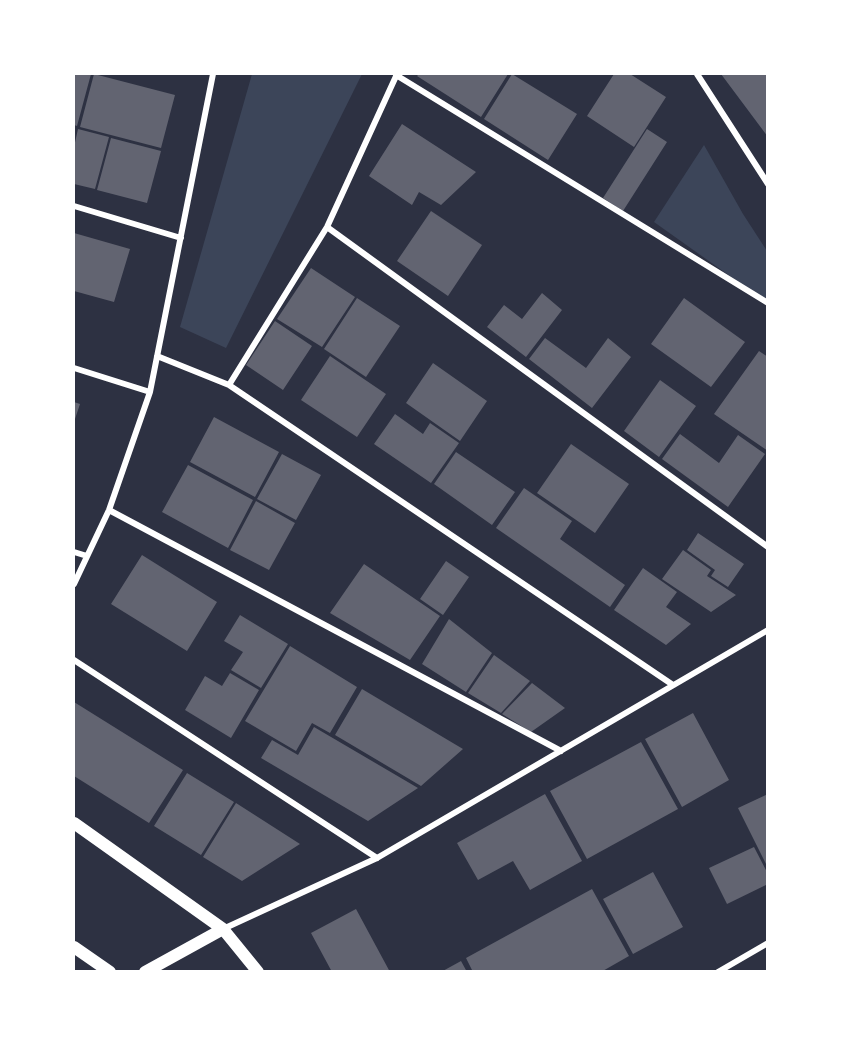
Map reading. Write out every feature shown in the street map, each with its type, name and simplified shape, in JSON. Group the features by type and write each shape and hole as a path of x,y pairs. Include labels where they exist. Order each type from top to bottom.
{"main road":[{"path":"74,823 223,929 258,972"},
{"path":"145,972 223,929"},
{"path":"74,947 110,972"}],"street":[{"path":"74,584 110,510 150,392 213,74"},
{"path":"229,385 327,227 397,74 768,303"},
{"path":"697,74 768,184"},
{"path":"74,206 181,238"},
{"path":"327,227 768,547"},
{"path":"157,356 229,385 673,685"},
{"path":"74,368 150,392"},
{"path":"110,510 561,751"},
{"path":"74,552 87,556"},
{"path":"223,929 377,858 768,630"},
{"path":"74,660 377,858"},
{"path":"718,972 768,943"}],"shaded area":[{"path":"252,74 362,74 226,348 180,327"},
{"path":"704,145 767,251 767,300 654,222"}],"building":[{"path":"74,74 91,74 77,126 74,125"},
{"path":"94,74 175,95 161,148 80,127"},
{"path":"419,74 508,74 481,117 417,76"},
{"path":"512,74 577,114 548,160 484,119"},
{"path":"614,74 630,74 666,97 634,147 587,116"},
{"path":"721,74 768,74 768,137"},
{"path":"402,124 476,172 441,205 419,192 412,205 369,176"},
{"path":"78,129 109,137 95,189 74,184 74,147"},
{"path":"647,129 667,142 623,211 603,198"},
{"path":"111,138 161,151 147,203 97,190"},
{"path":"431,211 482,245 448,296 397,261"},
{"path":"74,233 130,249 114,302 74,291"},
{"path":"311,268 355,297 322,347 277,319"},
{"path":"542,293 562,310 526,357 487,327 504,305 522,319"},
{"path":"357,298 400,326 366,377 324,349"},
{"path":"684,298 745,342 711,387 651,344"},
{"path":"275,321 312,346 283,390 246,365"},
{"path":"545,338 586,368 608,338 631,357 592,408 529,359"},
{"path":"759,351 768,357 768,451 714,414"},
{"path":"330,356 386,394 357,437 301,400"},
{"path":"433,363 487,401 460,441 406,403"},
{"path":"660,380 696,406 659,457 624,431"},
{"path":"74,402 80,404 74,422"},
{"path":"395,414 423,434 430,423 459,443 431,483 374,444"},
{"path":"214,417 279,452 255,497 190,462"},
{"path":"680,434 719,463 738,435 765,454 728,507 662,459"},
{"path":"571,444 629,484 595,533 537,493"},
{"path":"456,452 515,492 492,525 434,484"},
{"path":"282,454 321,475 296,520 257,499"},
{"path":"188,465 253,500 228,548 162,512"},
{"path":"524,488 572,521 560,539 625,585 610,607 496,528"},
{"path":"256,501 295,523 269,570 230,550"},
{"path":"698,533 744,564 728,587 711,576 715,570 687,550"},
{"path":"683,550 711,570 707,576 736,595 711,612 662,579"},
{"path":"142,555 217,602 187,651 111,604"},
{"path":"446,561 469,577 443,615 420,599"},
{"path":"364,564 440,616 410,660 330,613"},
{"path":"643,568 677,592 666,607 691,624 666,645 614,610"},
{"path":"240,615 288,644 261,688 231,670 243,652 224,641"},
{"path":"449,619 492,653 466,692 422,664"},
{"path":"290,646 357,687 330,733 312,723 296,751 245,721"},
{"path":"494,655 530,681 501,713 468,693"},
{"path":"230,673 259,690 231,738 185,710 205,676 222,686"},
{"path":"532,683 565,708 531,732 502,714"},
{"path":"362,689 463,749 421,786 335,735"},
{"path":"74,702 183,770 149,823 74,776"},
{"path":"693,713 729,780 682,807 645,739"},
{"path":"314,727 418,788 368,821 261,758 272,740 298,755"},
{"path":"641,742 678,809 587,859 550,791"},
{"path":"187,773 234,802 201,855 154,826"},
{"path":"545,794 582,861 530,890 513,861 478,880 457,843"},
{"path":"768,794 768,868 738,808"},
{"path":"236,803 300,844 242,881 203,857"},
{"path":"754,847 768,874 768,884 727,904 709,868"},
{"path":"653,872 683,927 633,954 603,899"},
{"path":"592,889 629,956 601,972 473,972 466,958"},
{"path":"356,909 390,972 332,972 311,933"},
{"path":"461,961 467,972 441,972"}]}
